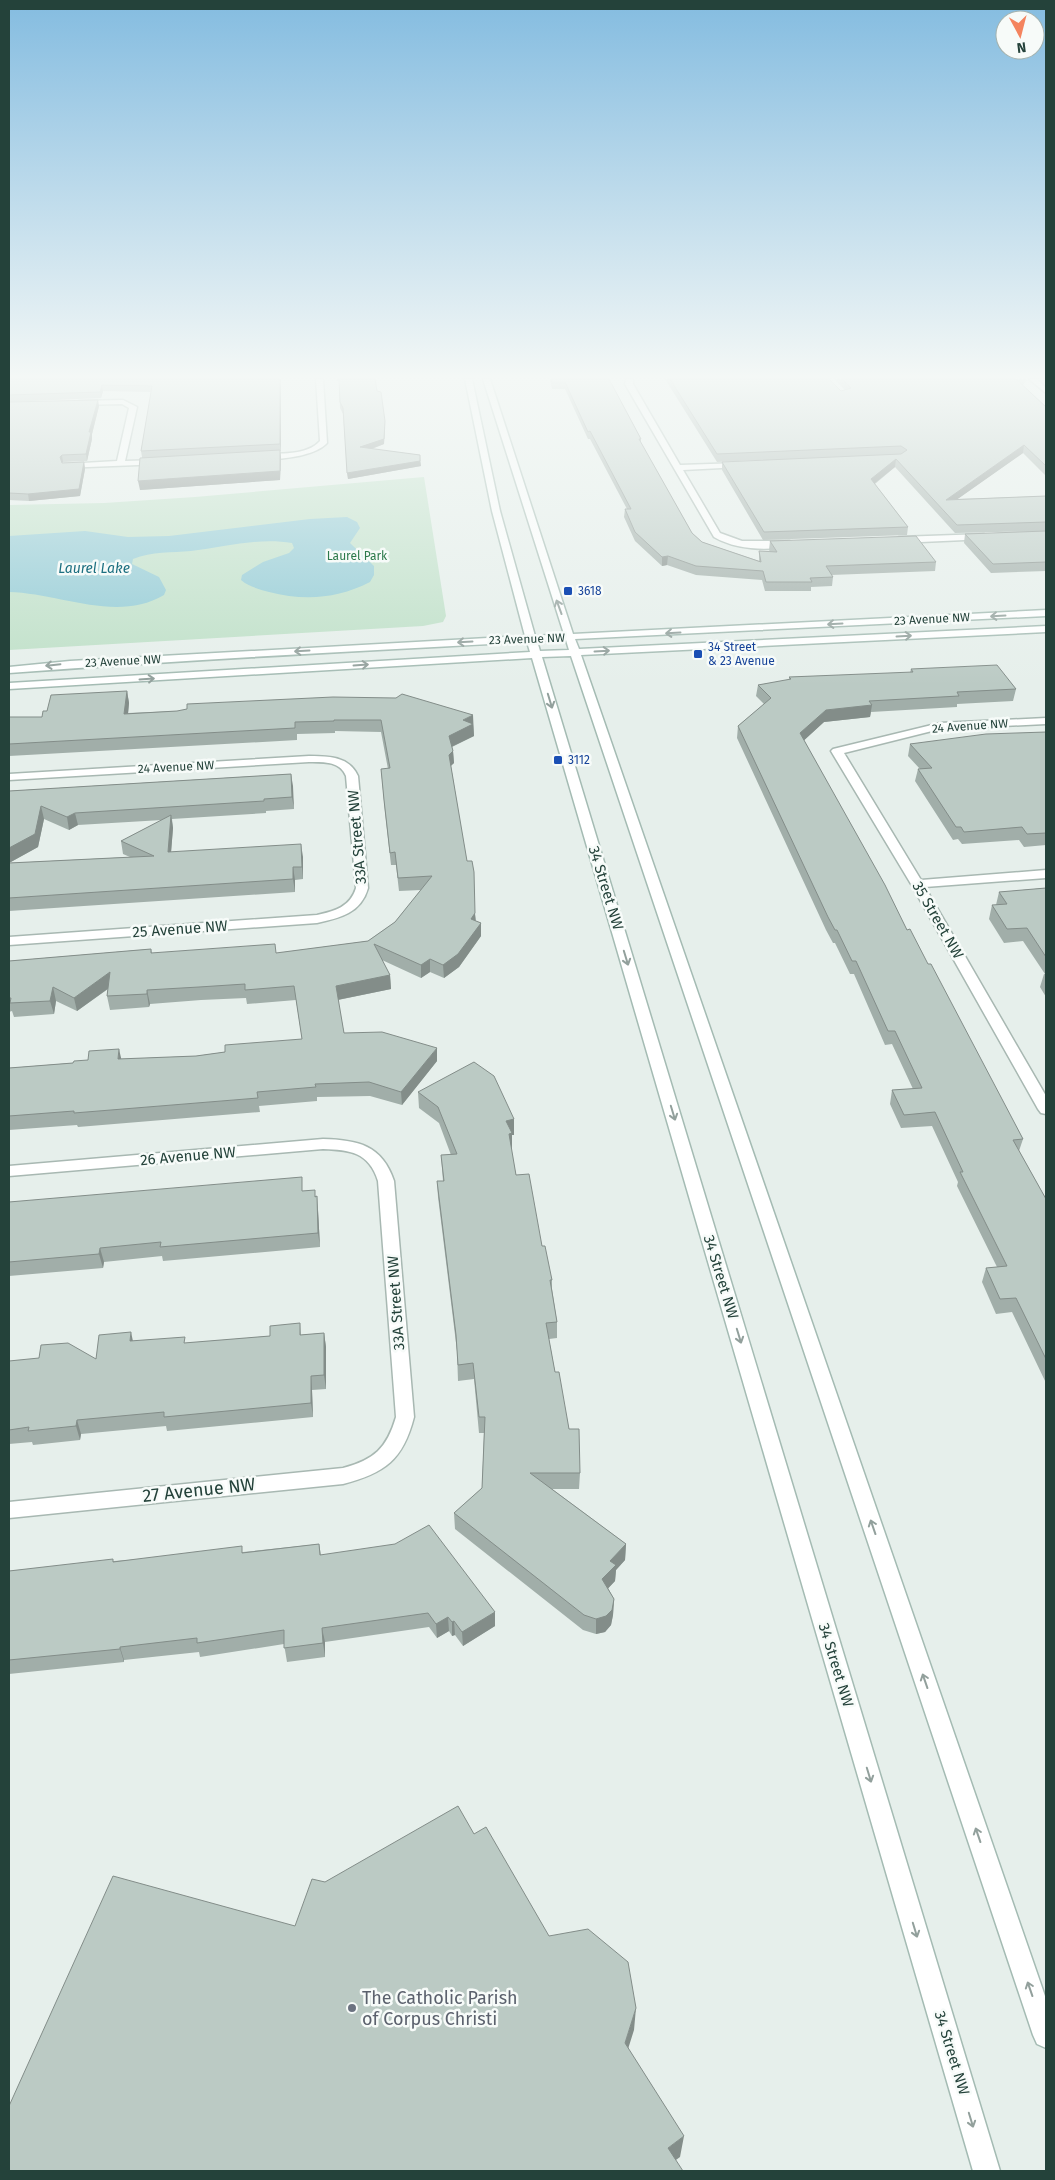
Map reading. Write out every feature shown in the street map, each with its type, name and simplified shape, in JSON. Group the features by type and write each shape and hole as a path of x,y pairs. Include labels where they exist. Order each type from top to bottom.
{"main road":[{"name":"34 Street NW","path":"488,481 531,639 987,2171"},
{"path":"517,481 1046,2035"},
{"path":"685,481 720,537 732,542 751,544 801,543"},
{"path":"889,540 997,537"},
{"name":"23 Avenue NW","path":"9,686 536,654 573,645 1046,613"},
{"name":"23 Avenue NW","path":"9,670 70,664 531,639 573,645 1046,629"},
{"name":"24 Avenue NW","path":"837,751 940,726 1046,721"},
{"name":"35 Street NW","path":"837,751 1041,1091 1046,1109"},
{"name":"24 Avenue NW","path":"9,777 309,759 330,760 343,764"},
{"name":"33A Street NW","path":"343,764 348,768 352,776 362,888 360,898 349,909"},
{"path":"917,884 1046,874"},
{"name":"25 Avenue NW","path":"9,941 318,919 349,909"},
{"name":"26 Avenue NW","path":"9,1171 323,1144 342,1144 366,1152"},
{"name":"33A Street NW","path":"366,1152 377,1160 384,1170 386,1181 404,1417 401,1433 395,1446 386,1457"},
{"name":"27 Avenue NW","path":"9,1510 343,1476 360,1472 386,1457"}],"green space":[{"name":"Laurel Park","path":"381,481 425,481 446,616 443,622 423,626 9,650 9,505 104,503"}],"water":[{"name":"Laurel Lake","path":"347,517 357,522 360,528 350,543 374,566 374,575 370,582 358,588 333,595 295,597 282,595 254,588 241,580 242,575 263,562 289,553 294,548 292,543 280,541 242,543 191,551 155,553 133,559 132,564 159,577 166,590 164,595 146,603 107,607 9,592 9,536 85,531 128,537 169,536 310,519"}],"building":[{"path":"9,481 81,481 79,489 28,494 9,493"},
{"path":"616,481 663,481 692,533 702,542 761,562 759,551 777,552 770,541 916,536 936,562 826,566 833,577 810,578 812,582 766,582 763,571 696,566 668,556 662,557 635,532 625,509 631,509"},
{"path":"733,481 872,481 908,527 764,532"},
{"path":"916,481 973,481 946,500 1046,496 1046,522 957,525"},
{"path":"1046,531 1046,562 993,564 965,534"},
{"path":"997,665 1016,689 957,692 959,696 869,701 872,705 826,710 800,733 885,885 907,930 910,929 928,964 931,964 1023,1139 1013,1140 1046,1199 1046,1359 1016,1298 1000,1299 986,1268 1007,1266 960,1172 963,1172 935,1112 904,1115 892,1090 922,1088 895,1031 888,1031 856,961 852,961 837,930 835,930 828,917 738,726 771,698 758,685 791,679 789,677 913,672 911,669"},
{"path":"127,691 124,714 177,711 187,709 187,704 333,697 396,698 402,694 473,715 463,720 473,724 449,736 453,751 449,755 467,861 472,861 474,872 475,913 471,919 481,923 458,954 443,965 430,959 421,965 374,944 390,975 336,986 344,1033 382,1032 437,1048 401,1092 369,1082 315,1084 316,1087 257,1092 258,1098 74,1113 74,1111 9,1116 9,1068 88,1060 89,1051 119,1049 118,1059 196,1056 225,1052 225,1045 302,1039 294,986 245,990 245,984 147,990 147,994 107,996 110,972 74,998 53,987 50,1001 10,1003 9,961 151,949 151,953 275,944 276,953 368,941 395,922 432,876 398,878 395,852 390,853 384,800 381,769 390,768 381,720 295,722 295,728 9,744 9,717 42,717 43,711 47,711 51,695"},
{"path":"1046,732 1046,833 1027,834 1022,827 964,832 961,827 956,827 918,769 932,768 910,744 986,734"},
{"path":"291,774 292,797 264,799 264,801 75,813 67,817 41,806 35,834 9,848 9,791"},
{"path":"171,815 168,852 301,844 302,867 293,867 293,879 9,898 9,863 154,856 121,841"},
{"path":"1046,888 1046,957 1027,928 1007,929 992,905 1007,904 999,892"},
{"path":"474,1062 494,1076 514,1119 506,1121 512,1133 509,1134 516,1175 529,1174 542,1246 545,1246 552,1280 550,1280 557,1322 546,1323 555,1372 559,1372 569,1429 579,1429 580,1473 530,1473 626,1544 610,1561 616,1565 602,1579 614,1599 612,1610 606,1616 596,1619 584,1615 454,1513 482,1488 485,1417 479,1417 473,1363 458,1365 437,1181 444,1181 441,1155 457,1154 438,1107 418,1092"},
{"path":"302,1177 302,1191 315,1190 315,1197 317,1196 318,1233 160,1247 161,1242 100,1248 99,1254 9,1262 9,1202"},
{"path":"300,1323 300,1335 324,1333 324,1375 311,1376 311,1403 164,1417 164,1412 77,1420 76,1426 28,1431 29,1427 9,1430 9,1361 39,1358 41,1345 68,1343 96,1359 99,1335 131,1332 130,1341 185,1337 184,1343 270,1336 270,1326"},
{"path":"429,1525 495,1612 462,1632 454,1621 452,1622 448,1617 436,1624 428,1613 322,1628 323,1643 284,1648 284,1630 197,1643 197,1638 120,1647 120,1649 9,1660 9,1571 113,1559 113,1562 242,1546 242,1553 319,1544 320,1555 395,1544"},
{"name":"The Catholic Parish of Corpus Christi","path":"458,1806 474,1834 486,1827 549,1936 588,1929 628,1962 636,2008 625,2043 684,2136 668,2148 683,2171 9,2171 9,2106 113,1876 295,1926 312,1879 325,1882"}],"place":[{"name":"3618","path":"568,591"},
{"name":"34 Street & 23 Avenue","path":"698,654"},
{"name":"3112","path":"558,760"},
{"name":"The Catholic Parish of Corpus Christi","path":"352,2008"}]}
